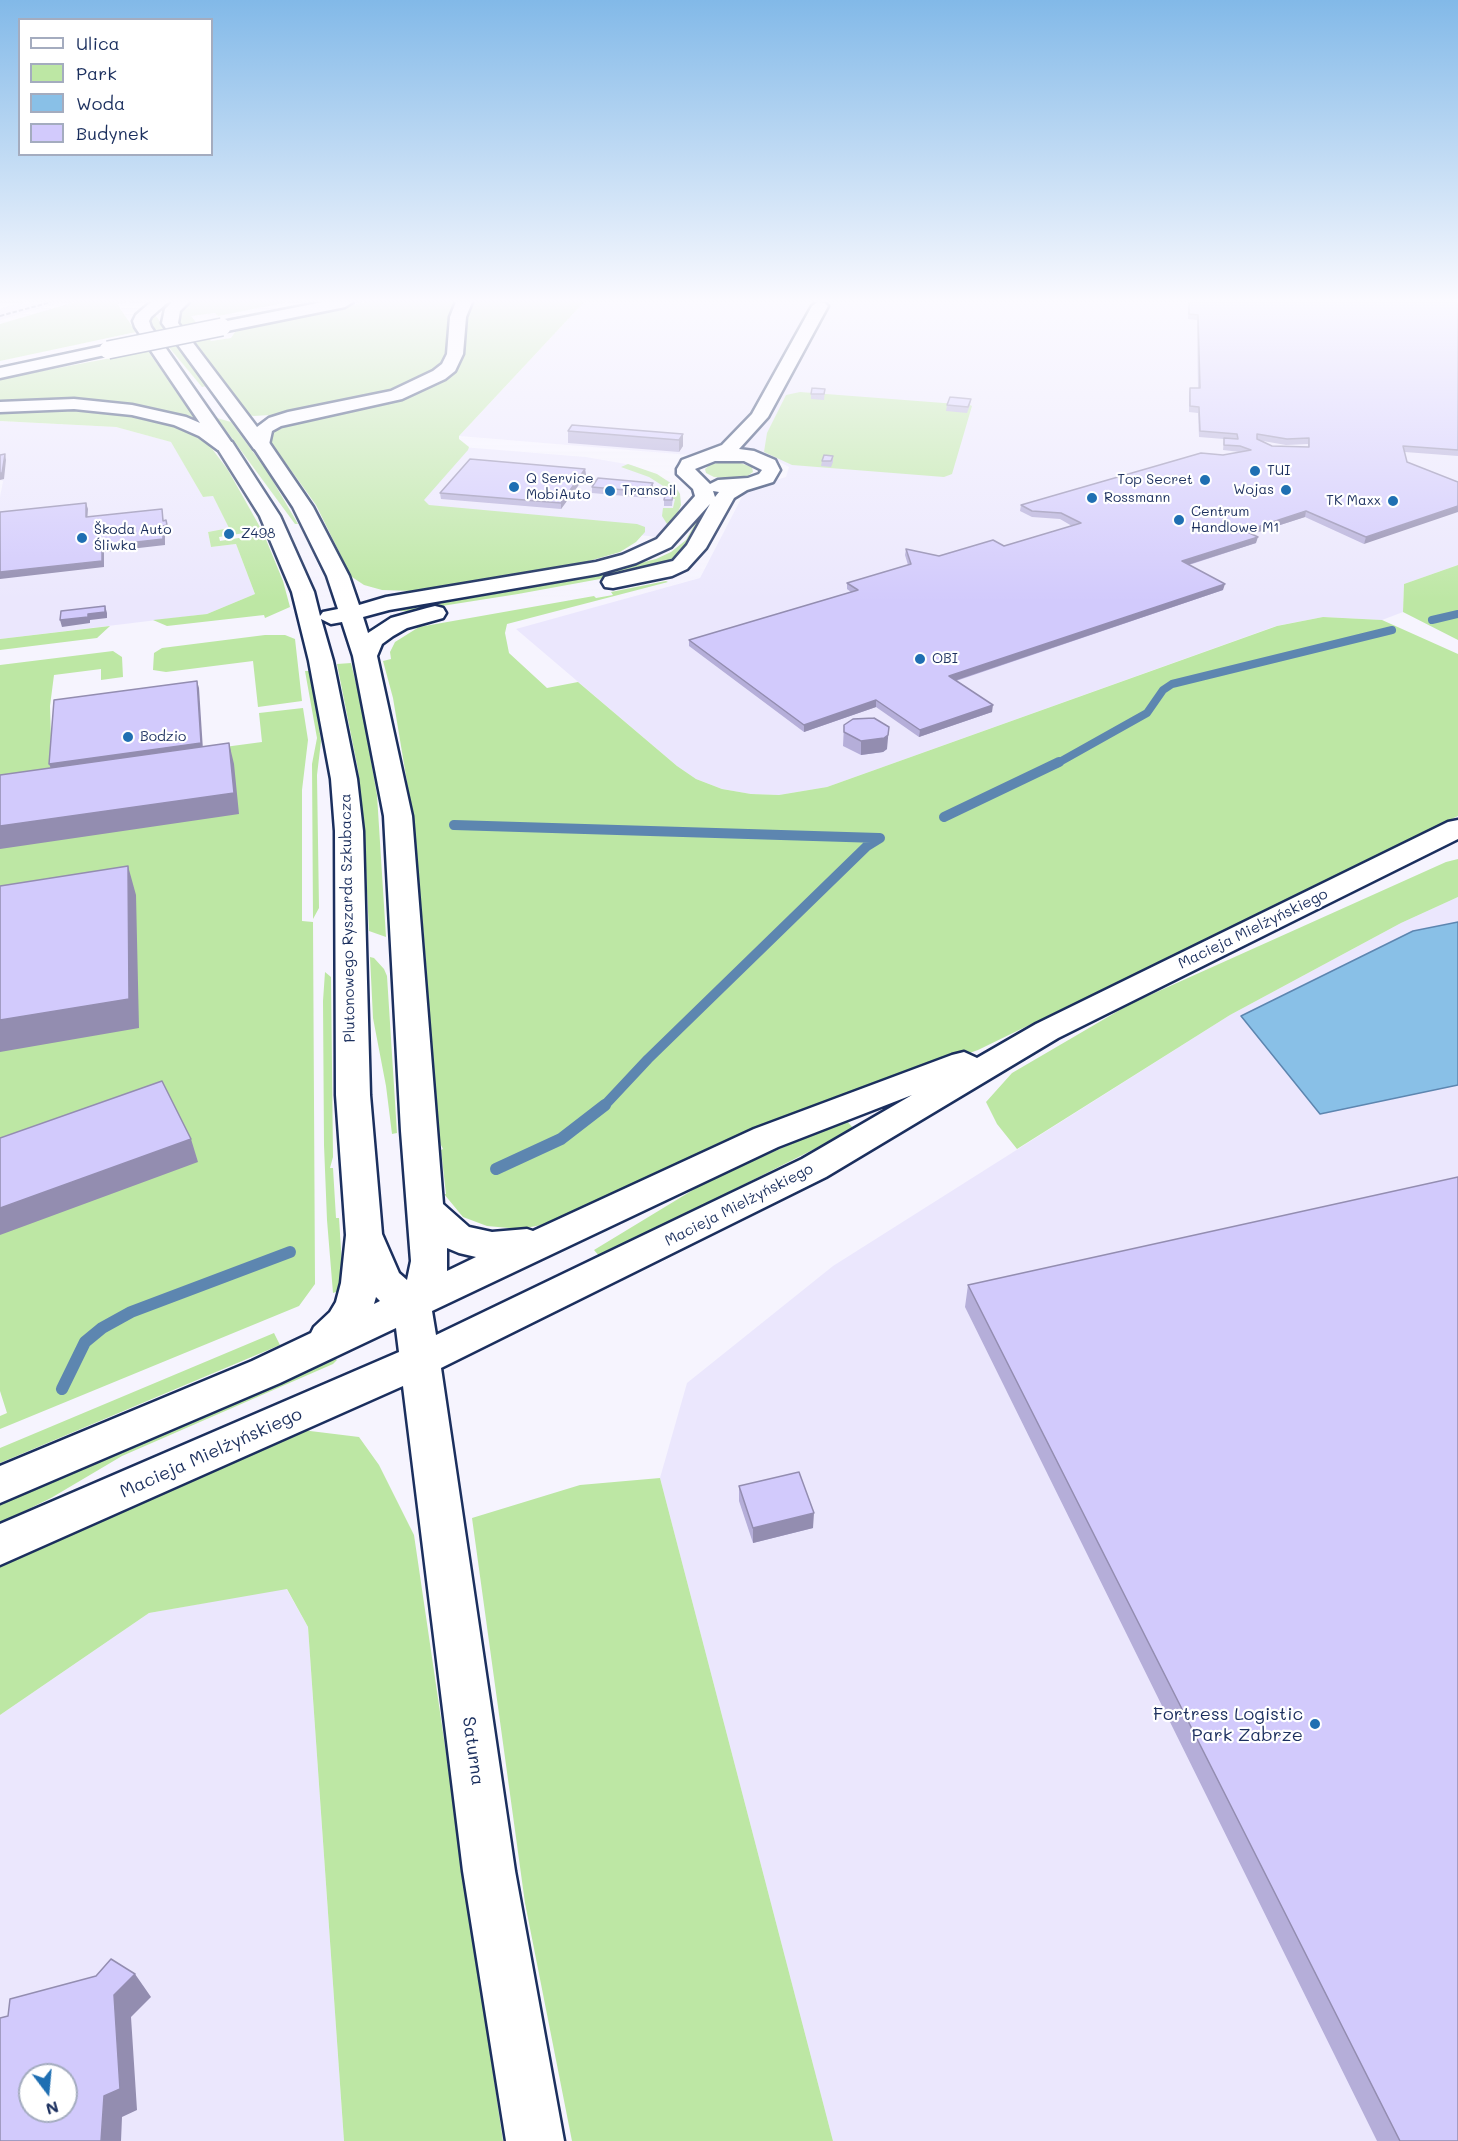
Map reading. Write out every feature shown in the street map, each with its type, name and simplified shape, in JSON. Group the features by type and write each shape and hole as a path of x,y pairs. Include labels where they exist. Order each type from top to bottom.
{"street":[{"name":"Plutonowego Ryszarda Szkubacza","path":"193,402 245,474 270,516 303,592 311,620 344,779 348,820 353,1095 364,1235 360,1283 355,1304 344,1323 324,1341 266,1372"},
{"path":"229,402 303,507 338,576 366,656 387,755 398,816 424,1208 430,1261 425,1284 412,1303 421,1360"},
{"path":"261,445 261,436 265,428 275,422 362,402"},
{"path":"311,620 351,614 393,617 437,604 598,568 649,552 671,537 701,503 705,492 687,474 686,469 694,460 729,449 759,417 767,402"},
{"path":"0,407 74,404 132,410 180,421 205,432 225,447"},
{"path":"196,406 240,417 263,419 294,416"},
{"path":"759,417 753,445 760,459"},
{"path":"696,481 716,486 740,486 760,481 771,473 768,464 760,459 737,454 711,455"},
{"path":"245,474 295,535 324,599 330,606 351,614"},
{"path":"338,576 353,588 371,594 437,604 638,578 680,565 689,556 727,494 740,486"},
{"path":"366,656 372,641 385,631 437,604"},
{"name":"Macieja Mielżyńskiego","path":"0,1545 421,1360 715,1218 814,1168 1047,1031 1458,828"},
{"name":"Macieja Mielżyńskiego","path":"0,1485 266,1372 766,1138 1047,1031"},
{"path":"424,1208 456,1237 492,1246 538,1241 576,1226"},
{"name":"Plutonowego Ryszarda Szkubacza","path":"364,1235 384,1281 397,1294 412,1303"},
{"name":"Saturna","path":"421,1360 489,1871 535,2141"}],"shaded area":[{"path":"491,402 1458,402 1458,565 1404,584 1403,612 1382,620 1323,617 1276,626 827,787 779,795 751,794 722,789 696,779 677,766 516,629 700,578 746,489 786,477 789,467 759,451 719,448 689,455 459,436"},
{"path":"0,421 116,427 172,442 203,497 213,496 229,528 208,532 211,547 236,544 255,594 207,614 0,639 0,497 3,481 0,480"},
{"path":"462,447 586,457 632,465 669,481 680,494 681,505 667,530 657,537 413,510"},
{"path":"1458,897 1458,2141 833,2141 660,1478 687,1383 833,1266 1230,1015 1401,923"},
{"path":"286,1588 308,1627 344,2141 0,2141 0,1715 149,1613"}],"green space":[{"path":"0,402 183,402 197,422 159,410 132,406 0,404"},
{"path":"238,402 346,402 286,414 248,415"},
{"path":"375,402 491,402 459,436 459,439 469,447 468,450 424,500 429,505 637,524 645,527 645,532 636,542 620,552 582,563 413,591 382,590 364,585 352,577 316,505 270,441 271,431 276,426"},
{"path":"783,402 930,402 972,406 952,474 944,477 792,465 764,452 767,433"},
{"path":"56,407 122,411 179,426 210,446 228,470 260,527 251,532 219,537 220,541 251,536 265,537 283,581 290,607 265,618 264,615 167,626 153,620 207,614 255,594 236,544 211,547 208,532 229,528 213,496 203,497 171,442 116,427 0,421 0,410"},
{"path":"217,418 231,422 267,471 298,524 295,524"},
{"path":"734,461 752,467 753,472 746,477 735,479 714,477 706,473 705,469 711,464"},
{"path":"628,464 657,474 675,486 680,494 681,505 673,523 667,524 662,516 663,508 673,508 675,499 664,499 668,489 649,477 621,467"},
{"path":"713,491 720,492 689,548 668,563 633,573 518,594 410,611 396,611 569,581 656,559 671,552 686,540"},
{"path":"1458,565 1458,640 1403,612 1404,584"},
{"path":"668,582 507,624 505,633 509,653 547,688 578,682 677,766 696,779 722,789 751,794 779,795 827,787 1277,626 1323,617 1382,620 1458,654 1458,816 978,1050 721,1142 547,1224 520,1229 487,1226 463,1217 444,1194 446,1194 441,1150 443,1149 439,1141 414,824 393,698 383,661 391,659 390,652 395,642 419,627 594,596 596,598 613,595 611,592"},
{"path":"110,626 97,638 0,650 0,639"},
{"path":"265,635 285,635 295,639 302,701 258,707 253,661 166,672 153,670 154,653 162,648"},
{"path":"113,651 122,657 123,677 101,680 101,669 54,675 50,706 52,770 262,742 259,713 303,708 308,740 302,790 302,921 313,922 315,1284 299,1306 0,1429 0,1416 7,1413 0,1391 0,665"},
{"path":"351,663 361,704 377,795 386,937 369,931 364,830 358,770 337,664"},
{"path":"305,671 310,671 321,741 317,775 319,908 313,919 312,764 317,738"},
{"path":"1458,859 1458,897 1401,923 1230,1015 1017,1149 997,1124 986,1102 1012,1073 1130,1004 1446,862"},
{"path":"370,957 374,958 384,969 387,976 397,1133 392,1134 386,1086 373,1018"},
{"path":"325,972 331,977 333,1157 330,1168 333,1168 342,1265 339,1291 333,1293 324,1145 323,1001"},
{"path":"846,1120 854,1129 600,1257 594,1250 711,1179"},
{"path":"274,1333 280,1345 0,1463 0,1448"},
{"path":"335,1358 337,1360 333,1364 122,1456 51,1498 0,1523 0,1501"},
{"path":"302,1430 359,1437 379,1465 414,1535 503,2141 344,2141 308,1627 287,1589 149,1613 0,1715 0,1563"},
{"path":"660,1478 833,2141 572,2141 525,1903 472,1518 580,1485"}],"water":[{"path":"1458,922 1458,1085 1320,1114 1241,1016 1413,931"}],"building":[{"path":"948,402 970,402 968,407 947,405"},
{"name":"Centrum Handlowe M1","path":"1190,402 1458,402 1458,450 1403,446 1407,462 1458,482 1458,506 1366,537 1306,511 1245,531 1258,537 1182,561 1225,584 949,676 993,705 920,730 876,700 804,725 689,640 858,590 847,583 911,564 906,549 939,556 993,540 1004,546 1081,523 1061,513 1032,511 1021,505 1201,453 1223,455 1251,450 1240,446 1224,445 1224,438 1238,439 1237,434 1200,431 1199,407 1190,406","holes":["1257,434 1287,439 1309,438 1309,447 1272,446 1257,439"]},
{"path":"572,425 683,434 679,440 568,431"},
{"path":"5,454 2,473 0,473 0,455"},
{"path":"824,455 833,456 831,461 822,461"},
{"name":"Q Service MobiAuto","path":"470,459 585,469 561,503 440,493"},
{"path":"598,478 653,483 647,492 592,487"},
{"path":"665,495 673,495 672,500 664,500"},
{"name":"Škoda Auto Śliwka","path":"86,503 86,517 162,509 163,521 166,520 167,525 163,526 163,539 102,546 102,561 0,572 0,512"},
{"path":"105,606 105,612 88,614 88,617 60,620 61,611"},
{"name":"Bodzio","path":"197,681 201,743 49,764 54,700"},
{"path":"874,718 889,727 888,735 884,738 861,741 844,732 844,725 853,719"},
{"path":"229,743 234,793 0,826 0,775"},
{"path":"128,866 129,999 0,1020 0,886"},
{"path":"162,1081 191,1139 0,1208 0,1138"},
{"name":"Fortress Logistic Park Zabrze","path":"1458,1177 1458,2141 1400,2141 968,1285"},
{"path":"799,1472 814,1513 753,1528 739,1486"},
{"path":"111,1959 135,1974 114,1995 120,2089 104,2096 101,2141 0,2141 0,2018 8,2016 10,1999 96,1976"}],"waterway":[{"path":"1432,620 1458,614"},
{"path":"1056,764 1147,713 1163,690 1172,684 1392,630"},
{"path":"944,817 1059,762"},
{"path":"454,825 879,838"},
{"path":"605,1105 648,1059 867,846 880,838"},
{"path":"496,1169 561,1139 605,1105"},
{"path":"62,1389 85,1342 102,1328 131,1312 290,1252"}],"place":[{"name":"TUI","path":"1255,471"},
{"name":"Top Secret","path":"1205,480"},
{"name":"Q Service MobiAuto","path":"514,487"},
{"name":"Wojas","path":"1286,490"},
{"name":"Transoil","path":"610,491"},
{"name":"Rossmann","path":"1092,498"},
{"name":"TK Maxx","path":"1393,501"},
{"name":"Centrum Handlowe M1","path":"1179,520"},
{"name":"Z498","path":"229,534"},
{"name":"Škoda Auto Śliwka","path":"82,538"},
{"name":"OBI","path":"920,659"},
{"name":"Bodzio","path":"128,737"},
{"name":"Fortress Logistic Park Zabrze","path":"1315,1724"}]}
